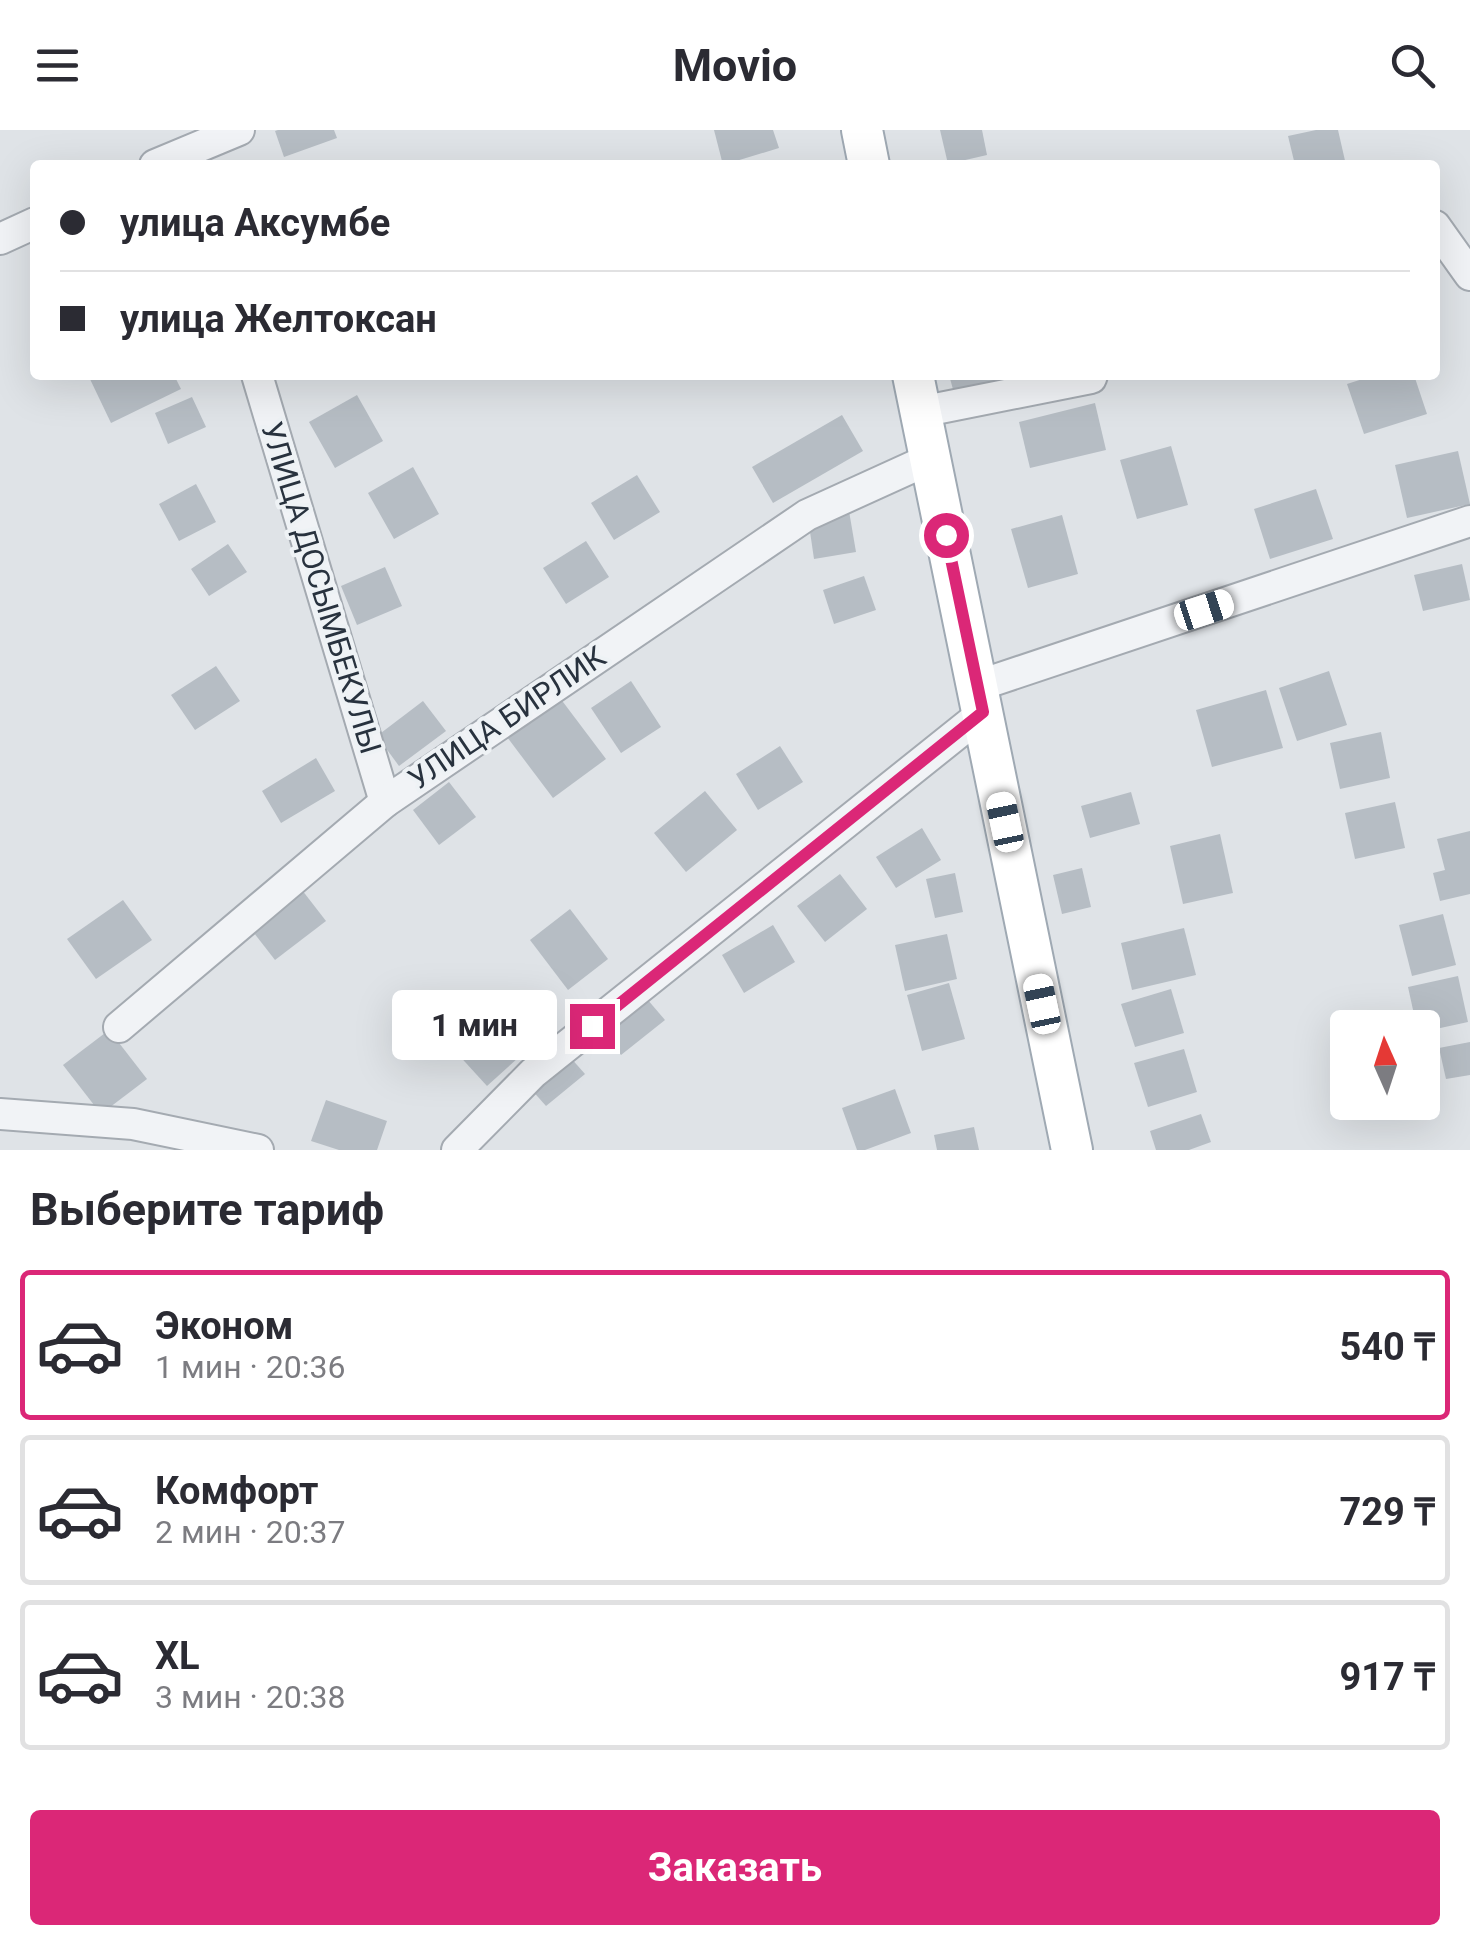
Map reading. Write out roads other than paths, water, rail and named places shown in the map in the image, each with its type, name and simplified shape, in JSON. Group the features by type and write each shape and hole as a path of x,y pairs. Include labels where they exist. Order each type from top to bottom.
{"main road":[{"path":"862,130 868,160"},
{"path":"916,393 1072,1150"}],"street":[{"path":"165,160 239,130"},
{"path":"0,239 30,224"},
{"path":"1440,233 1470,275"},
{"name":"УЛИЦА ДОСЫМБЕКУЛЫ","path":"258,380 385,802"},
{"path":"916,393 1067,380"},
{"name":"УЛИЦА БИРЛИК","path":"119,1027 385,802 807,516 930,460"},
{"path":"457,1150 533,1074 980,699 1470,521"},
{"path":"0,1114 133,1124 258,1150"}]}
